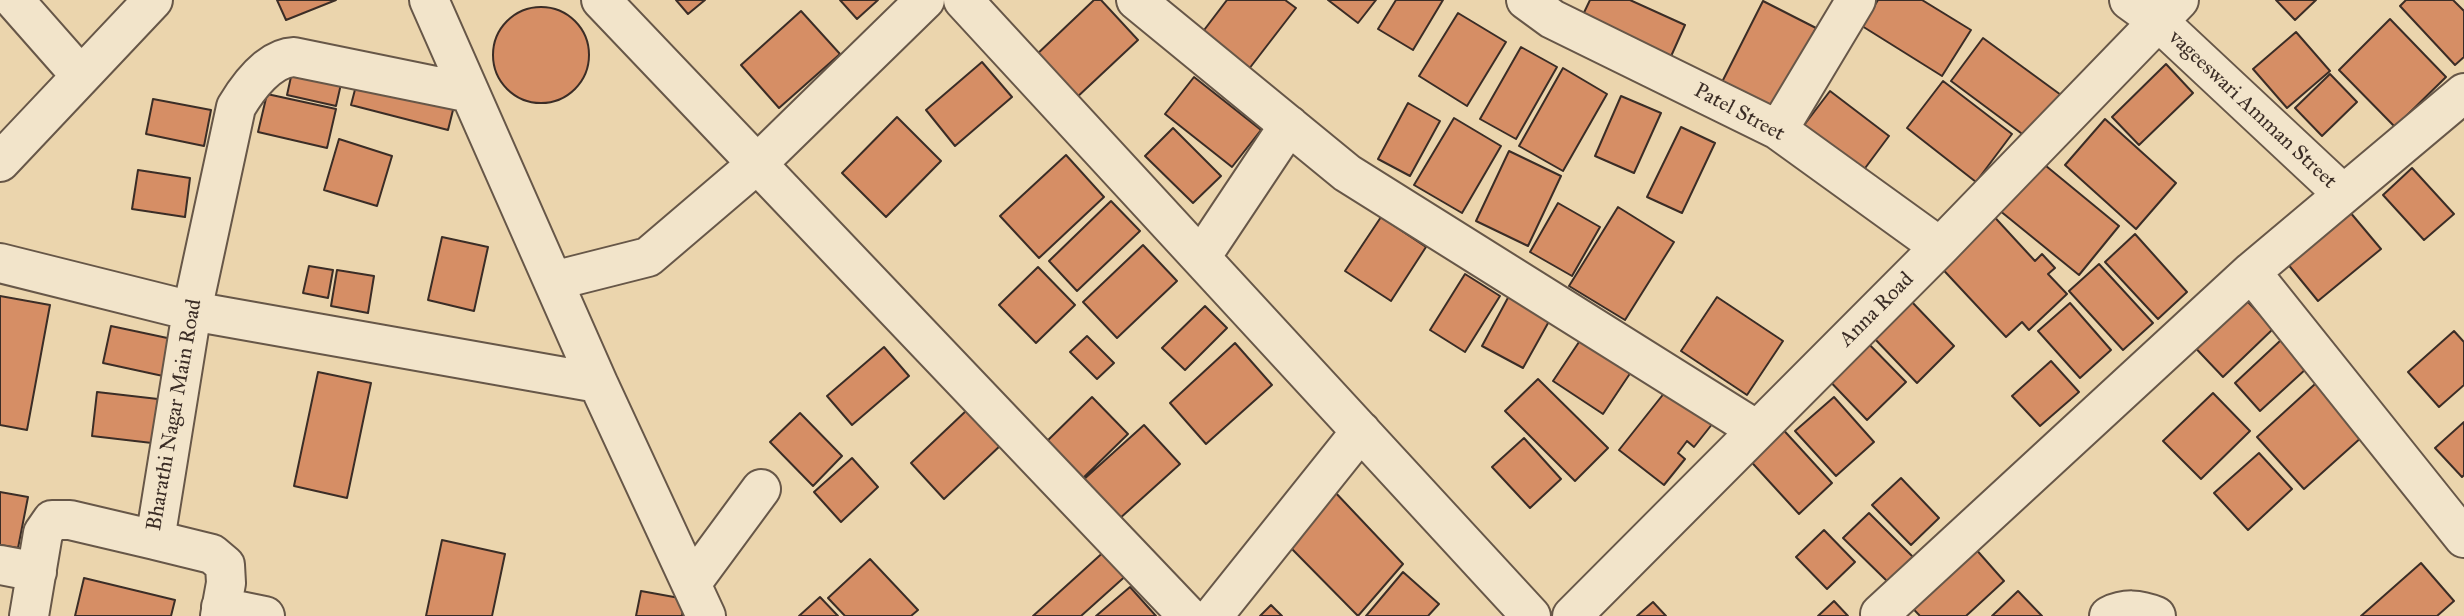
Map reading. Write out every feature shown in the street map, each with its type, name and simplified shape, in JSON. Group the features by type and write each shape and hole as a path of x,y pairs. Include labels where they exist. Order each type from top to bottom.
{"street":[{"path":"14,0 81,76"},
{"path":"0,162 153,0"},
{"path":"429,0 598,383 698,600"},
{"path":"601,0 1188,616"},
{"path":"553,281 648,257 757,164 925,0"},
{"path":"963,0 1531,616"},
{"path":"1136,0 1348,173 1757,430"},
{"path":"1778,130 1856,0"},
{"name":"Patel Street","path":"1548,6 1778,130 1940,247"},
{"name":"vageeswari Amman Street","path":"2156,7 2342,194"},
{"name":"Anna Road","path":"1572,616 1940,247 2156,7"},
{"name":"Bharathi Nagar Main Road","path":"29,616 43,533 52,520 70,520 155,540 192,311 236,107 244,92 278,61 294,57 470,93"},
{"path":"1880,614 2251,272 2464,93"},
{"path":"1201,257 1289,125"},
{"path":"0,263 192,311 598,383"},
{"path":"2251,272 2464,538"},
{"path":"1213,616 1361,431"},
{"path":"698,600 761,489"},
{"path":"155,540 212,555 225,565 226,583 221,612 265,616"},
{"path":"0,565 37,572"},
{"path":"2109,616 2120,610 2143,610 2156,616"}],"building":[{"path":"277,0 336,0 286,20"},
{"path":"676,0 705,0 688,14"},
{"path":"840,0 878,0 857,19"},
{"path":"1094,0 1101,0 1138,40 1074,100 1034,57"},
{"path":"1227,0 1285,0 1296,8 1242,78 1195,42"},
{"path":"1328,0 1376,0 1358,23"},
{"path":"1396,0 1443,0 1413,50 1378,29"},
{"path":"1590,0 1630,0 1685,25 1668,63 1579,23"},
{"path":"1878,0 1922,0 1971,30 1942,76 1862,26"},
{"path":"2276,0 2316,0 2295,20"},
{"path":"2406,0 2453,0 2464,11 2464,57 2455,65 2400,6"},
{"path":"1763,1 1816,28 1775,111 1721,84"},
{"path":"541,7 560,10 575,21 586,36 589,55 586,74 575,89 560,100 541,103 522,100 507,89 496,74 493,55 496,36 507,21 522,10"},
{"path":"801,11 840,54 779,108 741,65"},
{"path":"1458,13 1506,42 1467,106 1419,76"},
{"path":"2390,19 2446,77 2395,127 2339,70"},
{"path":"2296,32 2330,71 2287,108 2253,69"},
{"path":"1983,38 2061,95 2029,139 1951,81"},
{"path":"1521,47 1557,67 1516,139 1480,119"},
{"path":"982,62 1012,97 955,146 926,110"},
{"path":"294,63 343,75 336,106 287,95"},
{"path":"2166,64 2193,93 2139,145 2112,117"},
{"path":"1563,68 1607,94 1563,171 1519,146"},
{"path":"2330,74 2357,102 2322,136 2295,108"},
{"path":"1194,77 1261,130 1232,167 1165,114"},
{"path":"358,78 455,102 448,130 351,105"},
{"path":"1943,81 2012,134 1976,182 1907,128"},
{"path":"1830,91 1889,136 1857,179 1798,133"},
{"path":"267,94 336,109 327,148 258,132"},
{"path":"1621,96 1661,113 1634,173 1595,156"},
{"path":"153,99 211,110 204,146 146,134"},
{"path":"1408,103 1440,121 1410,176 1378,159"},
{"path":"897,117 941,161 886,217 842,173"},
{"path":"1454,118 1501,146 1462,213 1414,185"},
{"path":"2105,119 2176,183 2136,229 2065,165"},
{"path":"1681,127 1715,143 1682,213 1647,197"},
{"path":"1173,128 1221,176 1193,203 1145,156"},
{"path":"339,139 392,156 377,206 324,190"},
{"path":"1509,151 1561,176 1528,246 1476,221"},
{"path":"1066,155 1104,197 1039,258 1000,216"},
{"path":"2040,161 2119,226 2079,275 1999,210"},
{"path":"2412,168 2454,214 2424,240 2383,195"},
{"path":"138,170 190,178 185,217 132,209"},
{"path":"1111,201 1140,231 1077,291 1049,261"},
{"path":"1558,203 1600,227 1572,276 1530,252"},
{"path":"2344,205 2381,249 2318,301 2282,257"},
{"path":"1618,207 1674,242 1625,320 1569,286"},
{"path":"1988,210 2035,261 2042,254 2055,268 2048,274 2067,294 2029,330 2022,322 2006,337 1935,261"},
{"path":"1381,217 1426,247 1391,301 1345,271"},
{"path":"2135,234 2187,292 2158,319 2105,262"},
{"path":"442,237 488,247 474,311 428,300"},
{"path":"1143,245 1177,281 1117,338 1083,302"},
{"path":"2099,264 2153,323 2123,350 2069,291"},
{"path":"309,266 333,270 328,298 303,293"},
{"path":"1038,267 1075,305 1036,343 999,305"},
{"path":"337,270 374,276 368,313 331,306"},
{"path":"1465,274 1500,296 1465,352 1430,330"},
{"path":"2237,290 2273,329 2223,377 2186,338"},
{"path":"1510,294 1552,316 1523,368 1482,346"},
{"path":"0,296 50,305 27,430 0,425"},
{"path":"1717,297 1783,341 1747,395 1681,351"},
{"path":"1911,301 1954,346 1917,383 1874,338"},
{"path":"2070,303 2111,350 2080,378 2038,331"},
{"path":"1205,306 1227,328 1185,370 1162,348"},
{"path":"111,326 172,339 163,376 103,363"},
{"path":"2454,331 2464,342 2464,385 2439,407 2408,372"},
{"path":"1860,335 1906,382 1867,420 1822,373"},
{"path":"1087,336 1114,363 1097,379 1070,352"},
{"path":"1583,336 1633,369 1603,414 1553,381"},
{"path":"2281,340 2307,368 2260,411 2235,383"},
{"path":"1235,343 1272,385 1206,444 1170,403"},
{"path":"884,347 909,376 852,425 827,396"},
{"path":"2051,361 2079,392 2040,426 2012,396"},
{"path":"318,372 371,383 347,498 294,486"},
{"path":"2326,374 2373,427 2304,489 2257,437"},
{"path":"1538,379 1608,448 1575,481 1505,411"},
{"path":"1669,387 1713,423 1694,447 1687,441 1678,453 1685,459 1664,485 1619,450"},
{"path":"97,392 158,399 152,443 92,436"},
{"path":"2213,393 2250,431 2201,479 2163,441"},
{"path":"1092,397 1128,434 1079,482 1043,445"},
{"path":"1834,397 1874,442 1836,476 1795,431"},
{"path":"968,409 1002,444 944,499 911,463"},
{"path":"800,413 842,456 813,486 770,442"},
{"path":"2464,422 2464,475 2462,477 2435,448"},
{"path":"1778,424 1832,483 1799,514 1745,455"},
{"path":"1144,425 1180,464 1118,520 1082,481"},
{"path":"1524,438 1561,479 1530,508 1492,467"},
{"path":"2259,453 2292,489 2248,530 2214,493"},
{"path":"852,458 878,487 841,522 814,492"},
{"path":"1901,478 1939,518 1911,545 1872,505"},
{"path":"1333,490 1403,564 1358,616 1290,547"},
{"path":"0,492 28,497 18,548 0,545"},
{"path":"1869,513 1913,557 1888,582 1843,538"},
{"path":"1824,530 1855,562 1827,589 1796,557"},
{"path":"1966,538 2004,581 1966,616 1920,616 1902,597"},
{"path":"442,540 505,554 492,616 426,616"},
{"path":"1108,548 1130,572 1081,616 1033,616"},
{"path":"870,559 918,610 911,616 845,616 828,598"},
{"path":"2421,563 2454,601 2437,616 2361,616"},
{"path":"1403,572 1439,604 1428,616 1366,616"},
{"path":"84,578 175,600 171,616 75,616"},
{"path":"1130,587 1156,616 1096,616"},
{"path":"641,591 685,599 682,616 636,616"},
{"path":"2018,591 2042,616 1992,616"},
{"path":"820,597 838,616 799,616"},
{"path":"1834,601 1848,616 1818,616"},
{"path":"1653,602 1666,616 1637,616"},
{"path":"1271,605 1282,616 1260,616"}]}
